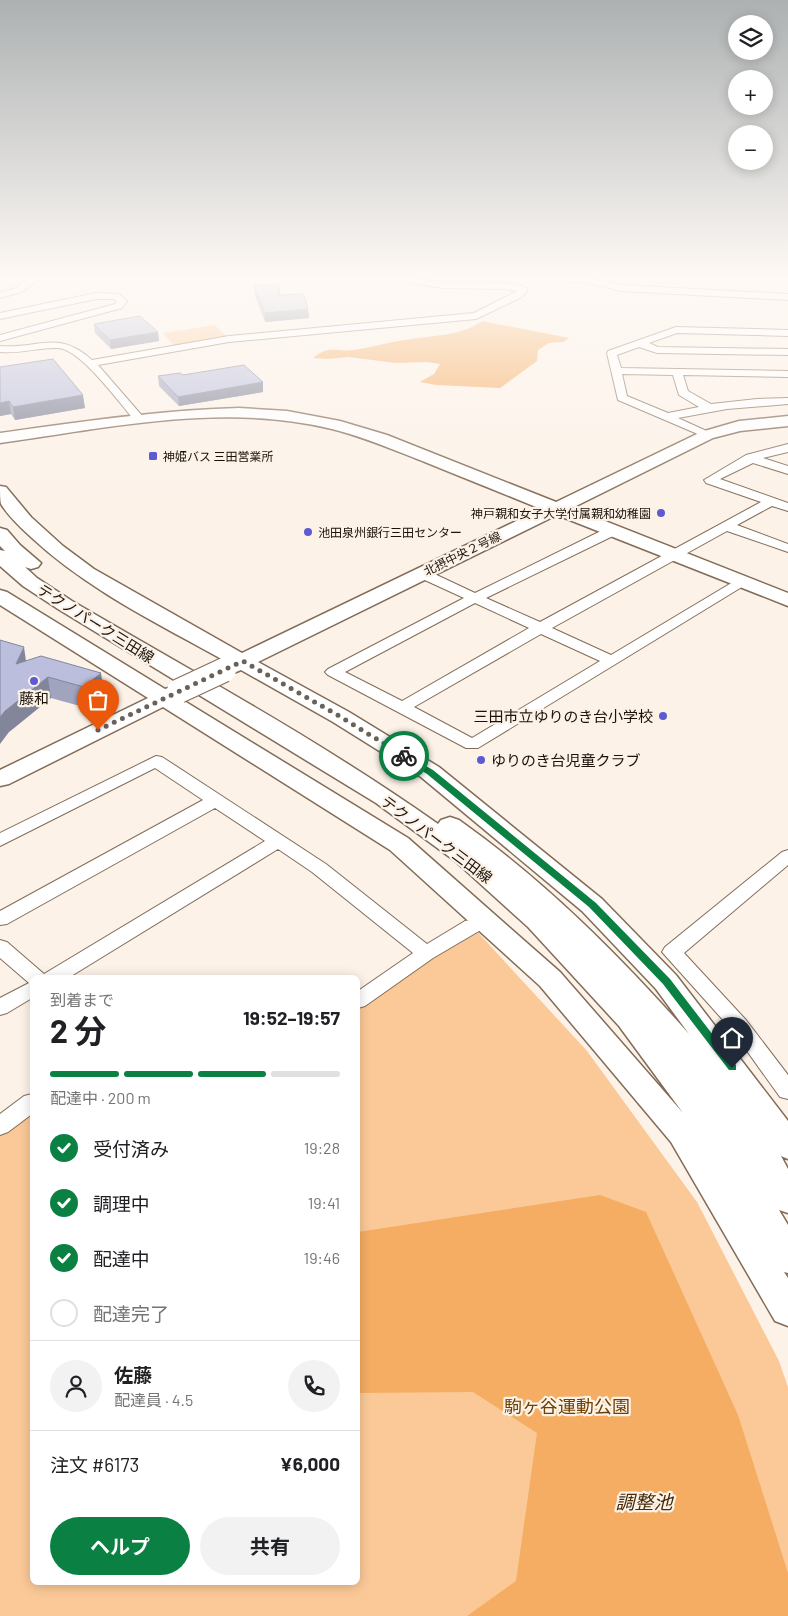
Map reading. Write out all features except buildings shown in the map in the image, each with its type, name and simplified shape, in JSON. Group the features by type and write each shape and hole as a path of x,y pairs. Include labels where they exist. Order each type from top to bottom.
{"main road":[{"path":"0,438 197,413 246,412 285,415 335,424 376,437 552,509 788,600"},
{"name":"北摂中央２号線","path":"171,695 706,435 739,426 788,421"},
{"path":"0,491 24,521 56,550 79,567 234,665 341,717 430,772 592,905 666,982 732,1068 788,1146"},
{"name":"テクノパーク三田線","path":"0,534 13,549 46,576 79,599 231,690 342,753 403,791 480,846 558,913 607,962 655,1016 710,1080 762,1153 788,1199"},
{"name":"テクノパーク三田線","path":"0,556 30,582 65,605 326,761 385,798 464,855 538,921 630,1018 682,1086 734,1160 788,1258"},
{"path":"0,596 171,695 399,844 466,902 550,979 682,1133 788,1310"},
{"path":"0,779 171,695"}],"street":[{"path":"79,353 91,363 140,420"},
{"path":"91,363 144,353"},
{"path":"612,353 622,398 706,435"},
{"path":"616,371 788,374"},
{"path":"676,372 683,393 708,407"},
{"path":"667,418 708,407 762,401 788,401"},
{"path":"788,448 770,451 750,458 710,480 788,507"},
{"path":"750,458 788,470"},
{"path":"402,707 540,628 772,501"},
{"path":"726,526 788,548"},
{"path":"612,531 475,598 333,672 472,745 610,660 743,582"},
{"path":"421,572 610,660"},
{"path":"0,840 156,761 319,868 426,953"},
{"path":"0,919 216,800"},
{"path":"57,975 278,841"},
{"path":"788,856 672,952 739,1024 788,1091"},
{"path":"360,1000 426,953 472,926"},
{"path":"0,947 33,975"},
{"path":"0,1008 30,990"},
{"path":"0,1126 30,1104"}],"green space":[{"name":"駒ヶ谷運動公園","path":"472,926 587,1051 697,1202 779,1361 788,1387 788,1616 0,1616 0,1126 30,1104 30,1585 360,1585 360,1000 426,953"}],"water":[{"path":"538,353 537,361 500,388 436,385 420,382 434,374 440,364 427,362 396,363 348,357 313,358 319,354"},
{"name":"調整池","path":"600,1195 646,1212 738,1415 788,1573 788,1616 467,1616 516,1581 537,1433 473,1392 360,1393 360,1232"}],"way so far":[{"path":"98,730 243,661 341,717 404,756"}],"place":[{"name":"神姫バス 三田営業所","path":"153,456"},
{"name":"神戸親和女子大学付属親和幼稚園","path":"661,513"},
{"name":"池田泉州銀行三田センター","path":"308,532"},
{"name":"藤和","path":"34,681"},
{"name":"三田市立ゆりのき台小学校","path":"663,716"},
{"name":"ゆりのき台児童クラブ","path":"481,760"}],"route":[{"path":"404,756 430,772 592,905 666,982 732,1068"}]}
